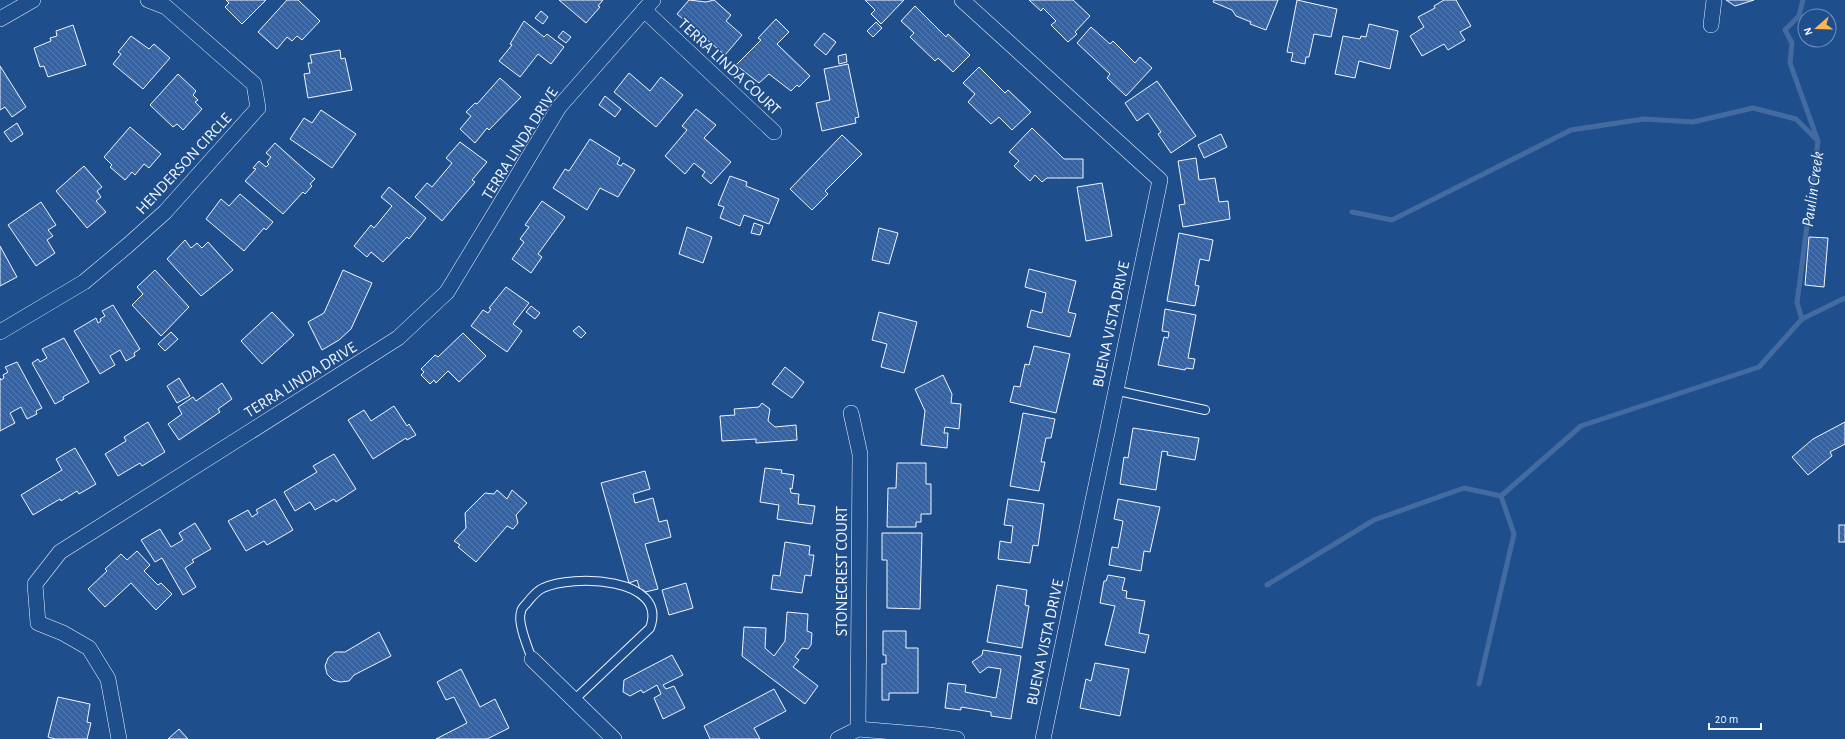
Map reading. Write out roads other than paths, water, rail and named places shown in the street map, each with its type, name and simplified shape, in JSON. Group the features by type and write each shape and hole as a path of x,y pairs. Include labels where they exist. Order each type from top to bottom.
{"street":[{"path":"0,19 33,0"},
{"name":"HENDERSON CIRCLE","path":"0,332 84,282 127,246 165,212 258,108 254,84 166,7 148,0"},
{"name":"BUENA VISTA DRIVE","path":"962,0 1160,180 1114,390 1043,739"},
{"path":"1711,25 1714,0"},
{"name":"TERRA LINDA COURT","path":"648,5 774,132"},
{"name":"TERRA LINDA DRIVE","path":"119,739 108,679 89,648 63,633 38,624 35,584 60,552 398,338 447,292 559,107 648,5"},
{"name":"STONECREST COURT","path":"851,413 860,454 858,729"},
{"path":"532,659 614,739"},
{"path":"838,739 858,729 957,739"}],"lane":[{"path":"1114,390 1205,410"},
{"path":"532,659 521,623 521,612 532,596 542,588 564,581 609,582 634,589 646,599 651,607 654,618 650,628 574,700"}],"waterway":[{"name":"Paulin Creek","path":"1802,319 1797,303 1818,141 1790,63 1792,43 1785,30 1799,16 1803,0"},
{"path":"1352,212 1392,220 1571,130 1644,119 1693,122 1753,108 1796,119 1818,141"},
{"path":"1479,684 1514,534 1501,496 1581,426 1759,367 1802,319 1845,298"},
{"path":"1267,585 1374,520 1464,488 1501,496"}]}
